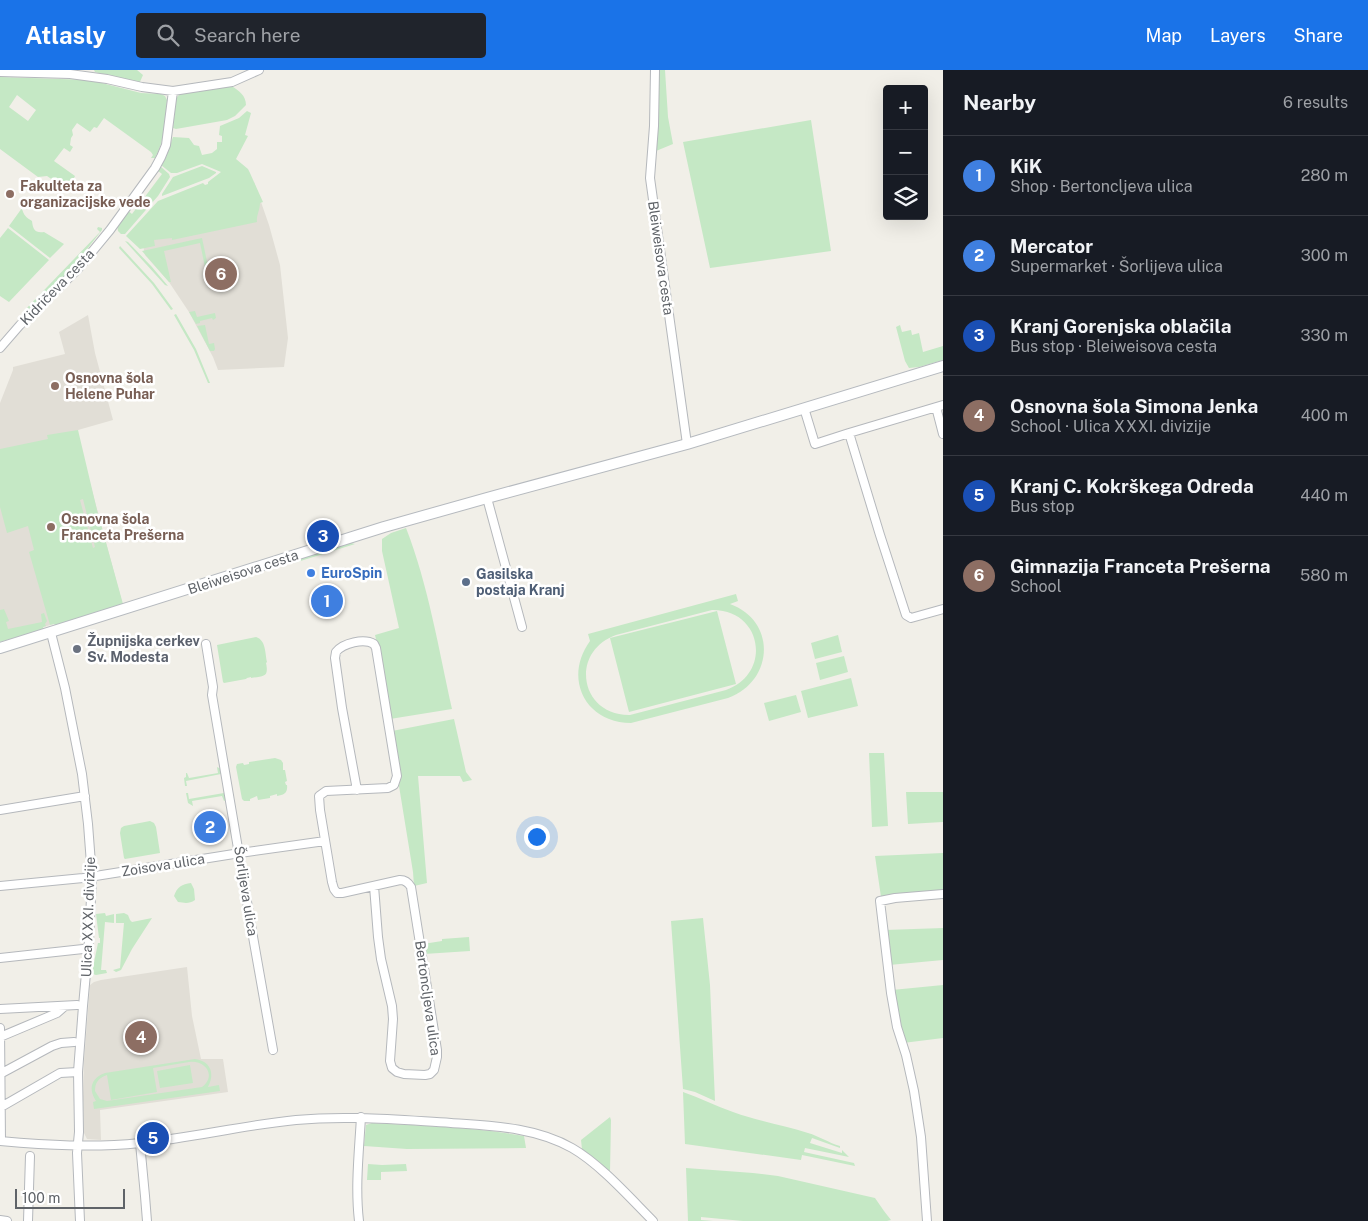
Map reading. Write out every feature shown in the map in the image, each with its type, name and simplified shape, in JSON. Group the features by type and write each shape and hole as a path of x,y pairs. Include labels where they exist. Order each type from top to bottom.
{"main road":[{"name":"Bleiweisova cesta","path":"0,648 327,545 487,498 687,444 943,366"}],"street":[{"path":"0,72 70,74 173,91 232,82 259,70"},
{"name":"Bleiweisova cesta","path":"655,70 654,126 650,178 687,444"},
{"name":"Kidričeva cesta","path":"0,348 20,325 77,270 110,230 154,168 166,145 173,91"},
{"path":"804,408 815,444 939,406 943,434"},
{"path":"849,433 906,615 911,618 943,609"},
{"path":"487,498 522,627"},
{"name":"Ulica XXXI. divizije","path":"51,633 66,688 85,796 92,877 89,940 78,1072 80,1221"},
{"name":"Bertoncljeva ulica","path":"357,790 335,658 336,652 343,646 366,641 374,644 376,648 397,776 396,781 391,787 357,790 326,791 319,796 318,800 332,882 337,893 400,880 409,883 411,887 438,1057 434,1070 426,1075 397,1072 392,1068 390,1061 392,1006 380,951 374,886"},
{"name":"Šorlijeva ulica","path":"206,644 213,687 212,695 273,1050"},
{"path":"0,810 85,796"},
{"name":"Zoisova ulica","path":"0,886 92,877 325,841"},
{"path":"927,1221 920,1128 910,1073 897,1027 891,993 880,901 943,894"},
{"path":"0,958 83,949"},
{"path":"0,1009 77,1005"},
{"path":"0,1037 57,1012 65,1006"},
{"path":"0,1028 1,1141 94,1146 140,1143 271,1123 318,1118 361,1117 494,1126 534,1132 572,1148 607,1176 653,1221"},
{"path":"0,1074 61,1043 74,1042"},
{"path":"1,1107 60,1073 78,1072"},
{"path":"359,1221 357,1207 361,1117"},
{"path":"140,1143 146,1196 146,1221"},
{"path":"28,1221 30,1156"},
{"path":"0,1220 7,1221"}],"shaded area":[{"path":"254,182 280,265 288,338 284,367 218,370 189,312 169,282 145,255 141,235"},
{"name":"Osnovna šola Franceta Prešerna","path":"88,315 95,353 113,420 76,431 122,602 0,641 0,403 13,367 65,354 59,332"},
{"path":"187,967 192,1016 201,1059 223,1059 228,1092 100,1110 101,1140 87,1139 84,1133 83,1097 90,985 101,980"}],"green space":[{"path":"94,70 137,70 143,75 139,84 95,72"},
{"path":"658,70 665,70 668,117 673,144 656,151"},
{"path":"0,77 90,80 141,93 161,94 167,100 163,137 155,158 151,158 153,155 151,152 104,118 97,128 94,127 90,132 77,123 72,130 73,135 70,145 73,147 70,152 64,148 54,161 75,176 73,180 76,182 71,189 66,189 47,176 38,177 0,149","holes":["17,95 36,110 28,121 9,107"]},
{"path":"231,86 242,94 246,102 246,105 235,116 227,120 173,128 176,98 180,94"},
{"path":"247,111 251,113 245,135 248,136 236,159 248,169 263,202 260,203 257,222 172,240 172,238 154,240 155,246 140,249 126,236 158,201 203,183 205,185 208,184 221,172 202,164 177,173 171,173 161,165 173,137 189,138 194,145 199,146 202,155 212,153 217,149 217,142 222,142 222,136 219,135 220,126 239,118"},
{"path":"811,120 831,251 710,268 683,142"},
{"path":"160,166 170,177 158,196 125,234 121,234 118,231 117,225 127,210 132,214 162,174 157,170"},
{"path":"202,166 216,173 209,178 162,196 173,177"},
{"path":"22,208 23,213 32,221 35,230 44,232 64,244 50,258 9,226"},
{"path":"98,227 102,228 102,230 69,272 24,314 23,312 100,232 97,229"},
{"path":"8,228 49,260 9,302 0,296 0,238"},
{"path":"202,238 209,271 206,272 200,243 164,251 171,282 142,251"},
{"path":"125,241 152,267 168,286 165,285"},
{"path":"120,246 154,283 173,309 171,310 152,284 119,248"},
{"path":"195,311 197,317 215,313 216,318 200,321 200,323 196,324 189,312"},
{"path":"176,314 196,349 210,383 208,383 194,350 174,315"},
{"path":"205,325 209,344 214,343 214,351 210,351 197,326"},
{"path":"900,325 902,332 911,330 912,335 919,333 923,352 943,346 943,360 909,368 905,361 896,327"},
{"name":"Osnovna šola Franceta Prešerna","path":"78,430 97,510 123,604 55,625 50,625 29,552 34,550 28,526 7,533 0,507 0,449 48,439 47,435","holes":["83,499 95,547 93,548 80,500"]},
{"path":"406,528 427,594 452,709 390,719 375,635 399,628 382,551 382,539 391,533"},
{"path":"351,543 355,544 294,563 294,560"},
{"path":"736,594 738,601 730,604 745,612 756,623 762,637 764,651 761,665 754,679 743,690 728,698 631,723 615,721 601,715 591,707 583,696 579,683 579,669 582,655 590,641 588,634","holes":["712,610 729,612 742,620 751,630 755,643 755,657 751,670 741,682 726,690 630,715 613,713 600,705 591,695 587,682 587,668 591,655 601,643 616,635"]},
{"path":"4,609 9,621 6,622 8,629 42,622 41,614 44,613 47,621 46,626 43,627 44,629 0,642 0,610"},
{"path":"717,611 736,684 629,712 610,638"},
{"path":"838,635 842,652 815,659 811,643"},
{"path":"256,637 262,641 264,647 267,662 266,673 259,677 224,683 217,645"},
{"path":"844,656 848,672 820,680 816,663"},
{"path":"851,678 858,706 808,718 801,691"},
{"path":"796,695 801,712 769,721 764,703"},
{"path":"454,719 466,772 472,780 463,782 460,776 418,776 427,883 414,886 392,731"},
{"path":"869,753 884,753 888,826 872,827"},
{"path":"275,758 283,763 283,770 285,770 287,781 285,782 287,785 286,792 279,796 277,794 270,796 270,798 258,800 257,796 250,799 250,801 244,801 242,799 237,764 243,763 244,765 249,764 249,762"},
{"path":"217,767 221,769 223,781 221,774 186,781 187,786 185,786 184,778 186,773 189,778 218,773"},
{"path":"223,787 226,800 224,801 222,796 192,801 193,806 188,803 186,793 188,793 189,799 224,793"},
{"path":"906,792 943,792 943,822 908,824"},
{"path":"150,821 156,827 160,853 125,859 120,833 121,828"},
{"path":"943,853 943,892 881,897 875,856"},
{"path":"191,883 194,889 195,900 189,903 178,902 174,896 178,888"},
{"path":"105,913 106,916 114,914 114,923 105,922 101,970 106,970 107,973 96,975 92,972 100,938 96,914"},
{"path":"124,913 128,915 132,922 152,918 121,970 116,972 113,970 120,968 124,923 116,923 116,914"},
{"path":"703,918 710,985 715,1101 683,1089 671,921"},
{"path":"943,928 943,960 889,965 885,930"},
{"path":"469,937 470,951 424,954 423,944 442,941 442,939"},
{"path":"943,985 943,1038 903,1043 892,990"},
{"path":"195,1059 205,1062 210,1069 211,1077 208,1087 219,1085 220,1091 94,1109 93,1102 96,1101 92,1092 92,1084 100,1075","holes":["195,1062 204,1066 209,1073 209,1078 202,1087 107,1101 100,1099 95,1091 98,1081 107,1075 111,1100 157,1092 153,1068"]},
{"path":"190,1065 193,1083 160,1088 157,1071"},
{"path":"683,1092 733,1112 812,1134 840,1146 840,1148 812,1138 810,1143 842,1153 842,1150 849,1157 805,1148 804,1152 854,1163 855,1166 802,1155 801,1160 685,1144"},
{"path":"610,1117 610,1172 582,1149 581,1140"},
{"path":"372,1123 467,1129 524,1136 526,1148 407,1149 364,1146 366,1125"},
{"path":"368,1164 406,1164 407,1171 381,1172 381,1180 367,1180"},
{"path":"686,1168 778,1176 875,1198 891,1220 743,1221 701,1217 701,1220 713,1221 688,1221"}],"place":[{"name":"Fakulteta za organizacijske vede","path":"10,194"},
{"name":"Gimnazija Franceta Prešerna","path":"221,274"},
{"name":"Osnovna šola Helene Puhar","path":"55,386"},
{"name":"Osnovna šola Franceta Prešerna","path":"51,527"},
{"name":"Kranj Gorenjska oblačila","path":"323,536"},
{"name":"EuroSpin","path":"311,573"},
{"name":"Gasilska postaja Kranj","path":"466,582"},
{"name":"KiK","path":"327,601"},
{"name":"Župnijska cerkev Sv. Modesta","path":"77,649"},
{"name":"Mercator","path":"210,827"},
{"name":"Osnovna šola Simona Jenka","path":"141,1037"},
{"name":"Kranj C. Kokrškega Odreda","path":"153,1138"}]}
